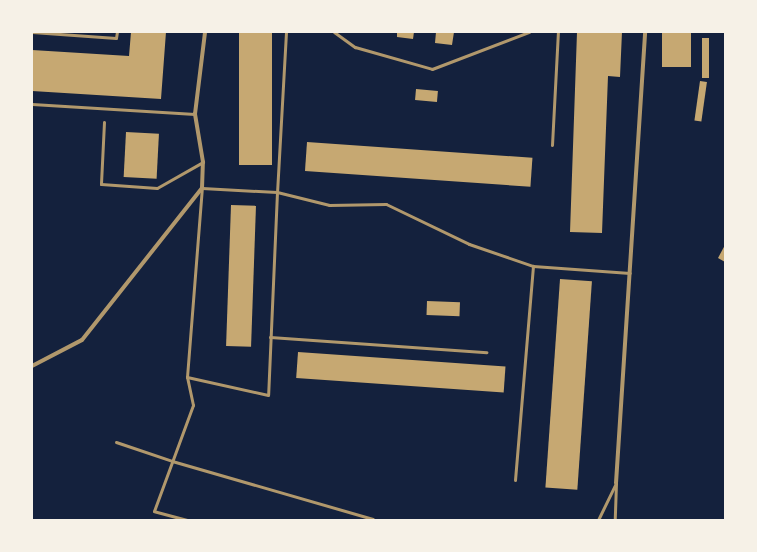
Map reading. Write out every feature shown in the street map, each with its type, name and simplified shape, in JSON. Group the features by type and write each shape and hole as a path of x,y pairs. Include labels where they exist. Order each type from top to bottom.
{"street":[{"path":"32,366 82,340 202,188 203,162 195,114 205,32"},
{"path":"616,483 644,32"}],"lane":[{"path":"32,32 116,38 117,32"},
{"path":"187,377 268,395 286,32"},
{"path":"334,32 355,47 432,69 529,32"},
{"path":"552,145 558,32"},
{"path":"32,104 195,114"},
{"path":"104,122 101,184 157,188 203,162"},
{"path":"186,520 154,511 193,405 187,377 202,188 277,192 329,205 386,204 469,244 533,266 630,273"},
{"path":"515,480 533,266"},
{"path":"270,337 486,352"},
{"path":"116,442 172,461 373,519"},
{"path":"598,520 616,483"},
{"path":"615,520 616,483"}],"building":[{"path":"131,32 166,32 161,99 32,91 32,50 129,56"},
{"path":"239,32 272,32 272,165 239,165"},
{"path":"397,32 414,32 413,39 397,37"},
{"path":"436,32 454,32 452,45 435,43"},
{"path":"577,32 622,32 620,77 608,76 602,233 570,232"},
{"path":"662,32 691,32 691,67 662,67"},
{"path":"702,38 709,38 709,78 702,78"},
{"path":"700,81 707,82 701,122 694,121"},
{"path":"416,89 438,91 437,102 415,100"},
{"path":"126,132 159,134 157,179 124,177"},
{"path":"307,142 532,158 530,187 305,171"},
{"path":"231,205 256,206 251,347 226,346"},
{"path":"725,245 725,262 718,258"},
{"path":"560,279 592,281 577,490 545,487"},
{"path":"427,301 460,302 459,316 427,315"},
{"path":"298,352 505,367 504,392 296,378"}]}
